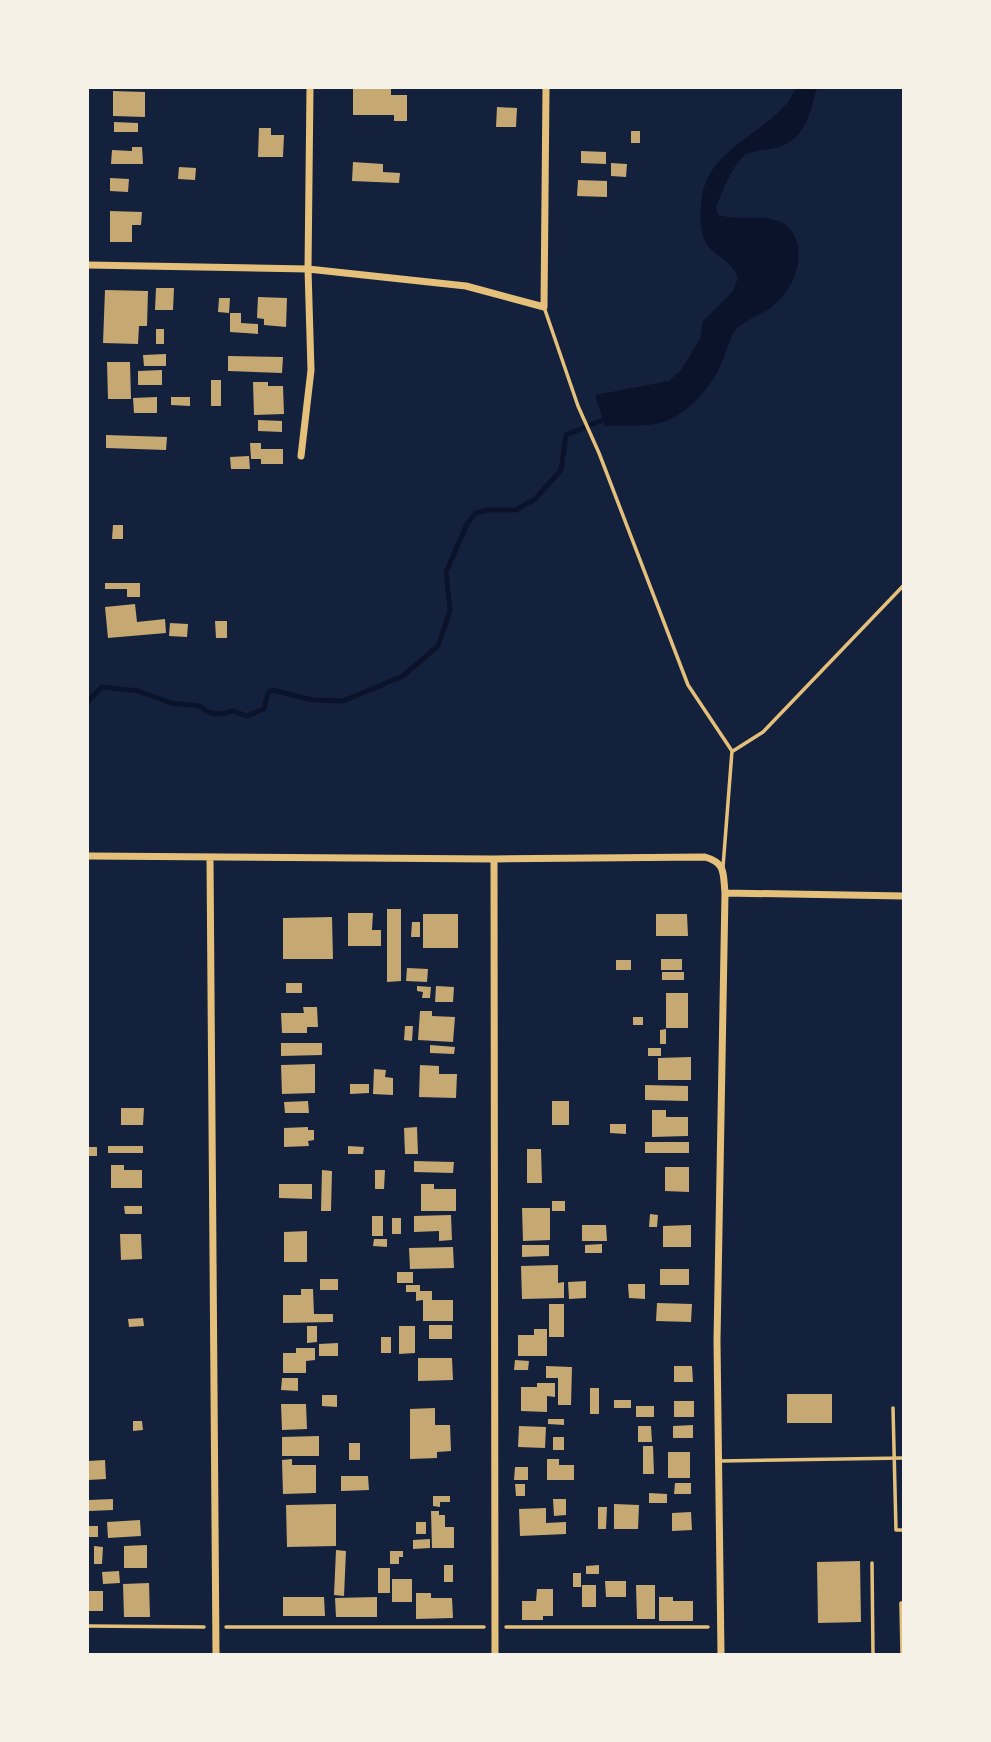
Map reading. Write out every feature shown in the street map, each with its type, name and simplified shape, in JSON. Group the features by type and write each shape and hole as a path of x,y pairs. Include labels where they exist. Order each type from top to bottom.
{"street":[{"path":"301,456 312,370 308,270 310,88"},
{"path":"88,265 308,270 466,286 544,307 546,88"},
{"path":"88,856 494,859 705,857 717,860 723,869 724,893 717,1341 720,1654"},
{"path":"210,857 216,1654"},
{"path":"494,859 495,1654"},
{"path":"724,893 904,896"}],"lane":[{"path":"544,307 578,406 599,453 688,685 732,751 723,869"},
{"path":"732,751 763,732 904,584"},
{"path":"893,1408 896,1530 904,1530"},
{"path":"719,1461 904,1458"},
{"path":"872,1563 873,1654"},
{"path":"902,1654 901,1603 904,1603"}],"path":[{"path":"88,1626 720,1627"}],"water":[{"path":"796,88 817,88 799,134 783,146 745,155 732,173 716,207 718,215 766,218 783,223 790,229 796,238 799,259 788,289 769,309 734,332 713,378 702,394 681,413 658,424 605,426 595,395 669,381 681,370 700,339 703,321 733,291 738,278 735,271 709,248 703,234 701,215 704,187 712,170 723,157 776,114 788,102"}],"building":[{"path":"353,88 391,89 391,95 407,95 407,121 394,121 394,115 353,115"},
{"path":"113,91 145,92 145,117 113,116"},
{"path":"497,107 517,108 516,127 496,127"},
{"path":"114,122 138,123 138,132 114,132"},
{"path":"259,128 271,128 271,135 284,135 283,157 258,157"},
{"path":"631,131 640,131 640,143 631,143"},
{"path":"132,147 142,147 143,164 111,164 112,150 132,151"},
{"path":"581,151 606,152 606,164 581,163"},
{"path":"353,162 383,164 383,172 400,173 399,183 352,181"},
{"path":"611,163 627,164 626,177 611,176"},
{"path":"179,167 196,168 195,180 178,179"},
{"path":"110,178 129,179 128,192 110,191"},
{"path":"578,180 607,181 607,197 577,196"},
{"path":"110,211 142,212 141,225 132,225 132,242 110,242"},
{"path":"156,288 174,288 173,310 155,310"},
{"path":"105,290 148,291 147,326 139,326 138,344 103,343"},
{"path":"258,297 287,298 286,327 264,325 264,319 257,318"},
{"path":"219,298 230,298 229,313 218,312"},
{"path":"230,313 241,313 241,323 258,324 258,334 230,332"},
{"path":"156,329 164,329 164,344 156,344"},
{"path":"166,354 166,366 144,366 143,355"},
{"path":"228,356 283,357 282,373 228,371"},
{"path":"107,362 130,362 131,399 108,399"},
{"path":"162,370 162,385 138,385 138,371"},
{"path":"211,380 221,380 221,406 211,406"},
{"path":"253,382 283,386 284,414 254,415"},
{"path":"157,397 157,413 134,413 133,398"},
{"path":"171,397 190,397 190,406 171,405"},
{"path":"258,420 282,421 282,432 258,431"},
{"path":"106,435 167,437 166,450 106,448"},
{"path":"250,443 261,443 261,449 283,449 283,464 261,464 261,459 251,459"},
{"path":"249,456 250,469 231,469 230,457"},
{"path":"113,525 123,525 123,539 112,539"},
{"path":"105,583 140,583 140,597 127,597 127,589 105,589"},
{"path":"135,604 137,622 165,619 166,633 108,638 105,607"},
{"path":"215,621 227,621 227,638 216,638"},
{"path":"170,623 188,624 187,637 169,636"},
{"path":"387,909 401,909 401,981 387,982"},
{"path":"348,913 373,913 372,930 381,930 381,946 348,946"},
{"path":"423,914 458,914 458,948 423,948"},
{"path":"656,914 687,914 688,936 656,936"},
{"path":"332,917 333,959 283,959 283,918"},
{"path":"412,922 420,922 420,937 411,937"},
{"path":"661,959 682,959 682,970 661,970"},
{"path":"616,960 631,960 631,970 616,970"},
{"path":"407,968 428,969 427,982 406,981"},
{"path":"662,972 684,972 684,980 662,980"},
{"path":"286,983 302,983 302,993 286,993"},
{"path":"417,986 431,987 430,998 422,998 423,992 417,991"},
{"path":"436,986 454,987 453,1002 435,1002"},
{"path":"666,993 688,993 688,1028 666,1028"},
{"path":"303,1007 317,1007 318,1027 307,1027 307,1033 282,1033 281,1013 304,1013"},
{"path":"420,1011 432,1011 432,1016 455,1017 453,1042 418,1040"},
{"path":"633,1017 643,1017 643,1025 633,1025"},
{"path":"405,1026 413,1026 412,1041 404,1040"},
{"path":"666,1029 666,1044 660,1044 660,1030"},
{"path":"281,1043 322,1043 322,1055 281,1056"},
{"path":"430,1045 455,1047 454,1054 430,1053"},
{"path":"648,1048 661,1048 661,1056 648,1056"},
{"path":"691,1057 691,1080 658,1080 658,1058"},
{"path":"315,1064 315,1093 282,1094 281,1065"},
{"path":"420,1065 439,1066 439,1074 457,1074 456,1098 419,1097"},
{"path":"374,1069 386,1070 385,1077 393,1078 393,1095 373,1094"},
{"path":"350,1084 369,1084 369,1093 350,1094"},
{"path":"645,1085 688,1086 688,1101 645,1100"},
{"path":"308,1101 309,1113 285,1113 284,1102"},
{"path":"552,1101 569,1101 569,1125 552,1125"},
{"path":"121,1108 144,1108 143,1125 121,1125"},
{"path":"652,1110 666,1110 666,1117 688,1117 688,1136 652,1137"},
{"path":"610,1124 626,1124 626,1134 610,1133"},
{"path":"308,1127 308,1130 314,1130 314,1140 308,1141 309,1146 284,1147 284,1128"},
{"path":"417,1127 418,1154 405,1154 404,1128"},
{"path":"645,1142 689,1142 689,1153 645,1153"},
{"path":"108,1146 143,1146 143,1153 108,1153"},
{"path":"348,1146 364,1147 363,1154 348,1154"},
{"path":"88,1147 97,1147 97,1156 88,1156"},
{"path":"527,1149 541,1149 542,1183 527,1183"},
{"path":"414,1161 454,1162 453,1173 414,1172"},
{"path":"111,1165 124,1165 124,1170 142,1170 142,1188 111,1188"},
{"path":"665,1167 689,1167 689,1192 665,1191"},
{"path":"322,1170 332,1171 331,1211 321,1211"},
{"path":"375,1170 385,1170 384,1189 375,1189"},
{"path":"279,1184 312,1184 312,1199 279,1198"},
{"path":"421,1184 434,1184 434,1189 456,1189 456,1211 421,1211"},
{"path":"552,1201 565,1201 565,1211 552,1211"},
{"path":"124,1206 142,1206 142,1214 125,1214"},
{"path":"522,1208 550,1208 550,1240 523,1241"},
{"path":"650,1214 658,1215 657,1227 649,1227"},
{"path":"451,1215 452,1240 439,1241 439,1231 414,1232 414,1216"},
{"path":"372,1216 383,1216 383,1236 372,1236"},
{"path":"392,1218 401,1218 401,1234 392,1234"},
{"path":"582,1225 606,1225 607,1241 582,1241"},
{"path":"691,1225 691,1247 663,1247 663,1226"},
{"path":"307,1231 307,1262 284,1262 284,1232"},
{"path":"120,1234 141,1234 142,1259 121,1260"},
{"path":"374,1239 387,1239 387,1247 373,1246"},
{"path":"602,1244 602,1253 585,1253 585,1245"},
{"path":"522,1245 549,1245 549,1256 522,1257"},
{"path":"453,1247 454,1268 410,1269 409,1248"},
{"path":"558,1265 558,1283 564,1282 564,1298 522,1299 521,1266"},
{"path":"660,1269 689,1269 689,1285 660,1285"},
{"path":"397,1272 413,1272 413,1283 397,1283"},
{"path":"320,1279 338,1279 338,1290 320,1290"},
{"path":"586,1281 586,1298 569,1299 568,1282"},
{"path":"628,1284 645,1284 645,1299 629,1298"},
{"path":"406,1285 420,1285 420,1291 432,1291 432,1300 453,1300 453,1321 423,1321 423,1300 416,1301 416,1292 406,1292"},
{"path":"301,1289 313,1289 314,1314 333,1314 333,1322 283,1323 283,1295 301,1295"},
{"path":"657,1303 692,1304 691,1322 656,1321"},
{"path":"549,1304 564,1304 564,1337 549,1337"},
{"path":"143,1318 144,1326 129,1327 128,1319"},
{"path":"429,1325 452,1325 452,1339 429,1339"},
{"path":"307,1326 317,1326 317,1342 307,1343"},
{"path":"399,1326 415,1326 415,1353 399,1354"},
{"path":"534,1329 547,1329 547,1356 518,1356 518,1335 534,1335"},
{"path":"381,1337 391,1337 391,1353 381,1353"},
{"path":"338,1343 338,1356 319,1356 319,1344"},
{"path":"296,1348 315,1348 315,1360 306,1361 306,1373 283,1373 283,1353 296,1353"},
{"path":"418,1358 452,1358 453,1380 418,1381"},
{"path":"515,1360 529,1361 528,1370 514,1370"},
{"path":"546,1366 572,1367 571,1405 558,1405 558,1378 546,1378"},
{"path":"674,1366 692,1366 693,1382 674,1382"},
{"path":"282,1378 298,1378 298,1391 281,1390"},
{"path":"537,1383 555,1383 555,1397 547,1396 547,1412 521,1411 521,1387 537,1387"},
{"path":"590,1388 599,1388 599,1414 590,1414"},
{"path":"787,1394 832,1394 832,1423 787,1423"},
{"path":"322,1395 337,1395 337,1407 322,1406"},
{"path":"614,1400 631,1400 631,1408 614,1408"},
{"path":"674,1401 694,1401 694,1417 674,1417"},
{"path":"281,1404 306,1404 307,1429 282,1430"},
{"path":"636,1406 654,1406 654,1417 636,1417"},
{"path":"435,1408 435,1425 450,1425 451,1451 437,1452 437,1458 410,1459 410,1409"},
{"path":"548,1419 564,1419 564,1425 548,1424"},
{"path":"133,1421 142,1421 143,1430 133,1431"},
{"path":"693,1425 693,1438 673,1438 673,1426"},
{"path":"519,1426 546,1427 545,1448 518,1447"},
{"path":"638,1426 651,1426 652,1442 638,1442"},
{"path":"319,1436 319,1456 282,1456 282,1437"},
{"path":"553,1437 564,1437 564,1450 553,1450"},
{"path":"349,1443 360,1443 360,1460 349,1460"},
{"path":"643,1446 653,1446 654,1474 643,1474"},
{"path":"668,1452 690,1452 690,1478 668,1478"},
{"path":"292,1459 292,1465 316,1465 316,1493 283,1494 282,1460"},
{"path":"547,1459 559,1459 559,1465 574,1465 574,1480 547,1480"},
{"path":"105,1460 106,1479 88,1480 88,1461"},
{"path":"515,1467 528,1467 528,1480 514,1480"},
{"path":"341,1476 368,1476 369,1490 341,1491"},
{"path":"675,1483 691,1483 691,1494 674,1494"},
{"path":"515,1484 525,1484 525,1496 516,1496"},
{"path":"649,1493 667,1494 667,1503 649,1503"},
{"path":"433,1496 450,1496 450,1502 440,1502 440,1507 433,1506"},
{"path":"113,1499 113,1510 89,1511 89,1500"},
{"path":"553,1499 566,1499 566,1515 554,1516"},
{"path":"336,1504 336,1546 287,1547 286,1505"},
{"path":"614,1504 639,1505 638,1529 614,1529"},
{"path":"598,1507 607,1507 606,1529 598,1529"},
{"path":"546,1508 546,1523 566,1522 566,1534 520,1536 519,1509"},
{"path":"431,1511 439,1511 439,1515 445,1515 445,1527 454,1527 454,1548 432,1548"},
{"path":"691,1512 692,1530 672,1531 672,1513"},
{"path":"140,1520 141,1536 108,1538 107,1522"},
{"path":"416,1522 426,1522 426,1534 416,1534"},
{"path":"88,1526 98,1526 98,1537 88,1537"},
{"path":"430,1539 430,1548 413,1549 413,1540"},
{"path":"147,1545 147,1568 124,1568 124,1546"},
{"path":"94,1546 103,1547 102,1564 94,1564"},
{"path":"336,1550 346,1551 344,1596 334,1595"},
{"path":"390,1551 403,1551 399,1564 390,1564"},
{"path":"860,1561 861,1622 818,1623 817,1562"},
{"path":"444,1565 453,1565 453,1582 444,1582"},
{"path":"599,1565 599,1574 586,1574 586,1566"},
{"path":"378,1568 390,1568 390,1593 378,1593"},
{"path":"119,1571 120,1583 103,1584 102,1572"},
{"path":"573,1573 581,1573 581,1587 573,1587"},
{"path":"392,1579 412,1579 412,1602 392,1602"},
{"path":"605,1581 626,1581 626,1597 606,1597"},
{"path":"149,1583 150,1617 124,1617 123,1584"},
{"path":"582,1585 596,1585 596,1607 582,1607"},
{"path":"636,1585 655,1585 655,1619 637,1619"},
{"path":"537,1589 553,1589 553,1616 543,1616 543,1620 522,1620 522,1601 536,1601"},
{"path":"88,1591 103,1591 103,1611 88,1611"},
{"path":"416,1593 431,1593 431,1598 452,1598 453,1618 416,1619"},
{"path":"283,1597 324,1597 325,1616 283,1616"},
{"path":"377,1597 377,1617 336,1617 335,1598"},
{"path":"659,1597 673,1597 673,1601 693,1601 693,1621 659,1621"}],"waterway":[{"path":"88,701 102,687 138,691 171,703 199,706 210,713 233,711 247,716 264,709 268,693 272,690 313,700 343,701 403,676 438,646 450,611 446,572 467,524 476,513 516,510 535,499 561,470 566,435 608,418"}]}
